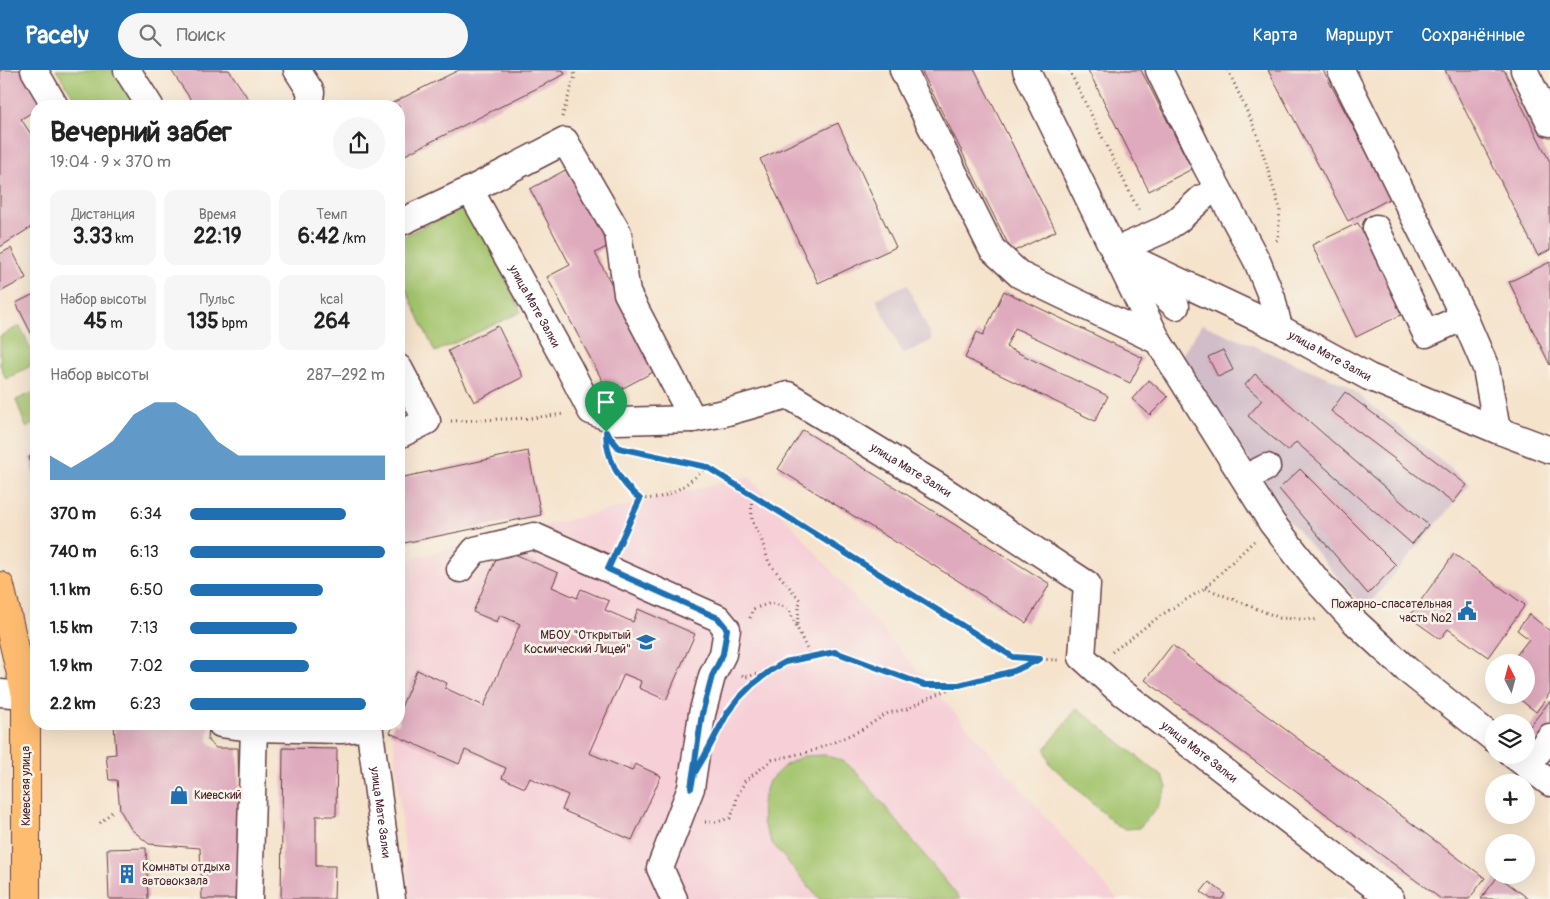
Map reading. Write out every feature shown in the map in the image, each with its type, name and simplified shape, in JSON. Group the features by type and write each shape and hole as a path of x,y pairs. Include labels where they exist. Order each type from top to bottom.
{"main road":[{"name":"Киевская улица","path":"0,586 13,694 26,899"}],"street":[{"path":"34,70 52,100"},
{"path":"127,70 146,100"},
{"path":"297,70 310,92 309,100"},
{"path":"903,70 992,249 1020,275 1158,341"},
{"path":"1026,70 1158,341 1256,473 1272,523 1318,582 1355,622 1406,669 1485,732"},
{"path":"1159,70 1206,166 1257,261 1272,298 1280,328"},
{"path":"1341,70 1464,317 1486,368 1497,430"},
{"path":"1524,70 1550,123"},
{"path":"405,221 565,141 618,233 627,293 693,419"},
{"name":"улица Мате Залки","path":"470,190 591,411 617,421 693,419 788,394 939,486 1087,584 1082,658 1115,688 1391,899"},
{"path":"1115,251 1163,230 1178,220 1202,198"},
{"path":"1376,228 1426,334 1464,317"},
{"path":"1115,251 1176,306"},
{"name":"улица Мате Залки","path":"1115,251 1280,328 1369,377 1550,450"},
{"path":"405,380 426,421 405,432"},
{"path":"460,569 474,550 534,536 718,618 727,629 723,654 712,676 702,714 691,788 660,868 674,899"},
{"path":"248,899 254,730"},
{"name":"улица Мате Залки","path":"370,730 392,899"},
{"path":"1535,748 1550,737"},
{"path":"1525,764 1550,783"}],"path":[{"path":"565,141 562,116 576,76 573,70"},
{"path":"1069,70 1141,215 1163,230"},
{"path":"1228,70 1256,131 1280,209 1278,238 1257,261"},
{"path":"426,421 532,418 568,414"},
{"path":"606,439 606,446 615,470 628,489 640,499 659,498 668,494 686,485 707,467"},
{"path":"615,443 619,448 707,467 1013,657 1054,661 1082,658"},
{"path":"751,493 752,521 761,538 769,563 800,600 797,626"},
{"path":"608,569 640,499"},
{"path":"1139,630 1205,588 1272,523"},
{"path":"1205,588 1280,618 1355,622"},
{"path":"749,623 753,609 771,603 788,608 810,656"},
{"path":"728,712 739,698 770,671 785,662 835,652 924,685 959,685"},
{"path":"730,818 745,781 772,760 812,751 860,730 888,713 907,709 959,685 1014,671 1040,659"},
{"path":"100,823 112,812"}],"shaded area":[{"path":"907,284 933,340 903,354 876,299"},
{"path":"1202,324 1346,385 1470,484 1365,609 1286,517 1182,355"},
{"name":"МБОУ \"Открытый Космический Лицей\"","path":"749,476 1117,899 410,899 393,730 405,730 405,560"}],"green space":[{"path":"56,70 118,70 138,100 76,100"},
{"path":"471,204 521,312 435,352 405,288 405,235"},
{"path":"20,326 30,347 30,366 6,379 0,365 0,336"},
{"path":"30,394 30,425 26,427 16,400"},
{"path":"1077,708 1163,777 1167,787 1157,808 1139,828 1126,829 1117,826 1050,764 1045,749"},
{"path":"825,755 845,762 861,777 960,899 819,899 772,843 763,823 762,802 769,781 784,766 803,756"}],"building":[{"path":"0,70 22,70 38,100 30,100 30,114 21,119 30,133 30,228 0,247"},
{"path":"171,70 229,70 249,100 191,100"},
{"path":"459,70 563,70 565,74 405,155 405,100 398,100"},
{"path":"921,70 975,70 1056,231 1012,252"},
{"path":"1088,70 1141,70 1192,169 1149,191"},
{"path":"1268,70 1323,70 1391,198 1348,221"},
{"path":"1445,70 1504,70 1550,162 1550,250 1538,256"},
{"path":"838,123 896,247 818,283 760,159"},
{"path":"575,165 616,242 595,253 657,370 610,395 547,277 570,265 530,189"},
{"path":"1358,223 1403,314 1356,337 1312,245"},
{"path":"11,248 26,278 0,292 0,254"},
{"path":"1550,262 1550,365 1509,282"},
{"path":"1004,291 1143,358 1130,383 1015,328 1006,347 1108,396 1095,421 965,358 977,332 983,335"},
{"path":"30,296 30,331 16,303"},
{"path":"498,326 523,377 474,402 448,351"},
{"path":"1223,350 1233,370 1218,377 1208,357"},
{"path":"1255,374 1428,525 1412,544 1296,442 1288,451 1248,416 1262,400 1245,385"},
{"path":"1149,380 1168,397 1150,415 1132,399"},
{"path":"1345,392 1467,485 1453,503 1331,411"},
{"path":"803,430 1050,584 1026,623 778,469"},
{"path":"528,451 541,515 405,543 405,477"},
{"path":"1300,469 1396,565 1368,594 1279,489"},
{"path":"501,548 558,573 552,587 577,598 581,589 609,601 605,610 633,622 638,609 695,634 666,700 639,688 641,681 624,674 589,753 632,771 635,764 661,776 632,840 562,810 568,795 530,778 525,788 502,778 506,768 465,750 459,764 390,733 391,730 405,730 405,698 417,670 447,683 445,688 484,706 520,624 500,615 497,622 473,612"},
{"name":"Пожарно-спасательная часть №2","path":"1454,554 1525,605 1490,654 1485,655 1448,629 1440,639 1409,617"},
{"path":"1529,614 1550,631 1550,693 1536,712 1526,704 1535,704 1535,654 1517,654 1529,639 1517,630"},
{"path":"1172,645 1485,878 1469,899 1441,899 1145,680"},
{"path":"1550,701 1550,739 1544,747 1535,739 1535,720"},
{"name":"Киевский","path":"114,730 209,730 208,741 216,748 238,748 243,899 202,899 200,848 149,844 131,829 120,810 117,780 109,780 106,755 116,754"},
{"path":"283,748 337,749 336,816 316,816 316,866 335,866 334,899 281,899"},
{"name":"Комнаты отдыха автовокзала","path":"146,848 148,899 109,899 107,849"},
{"path":"1209,882 1225,894 1222,899 1211,899 1201,892"},
{"path":"1492,884 1509,884 1529,899 1481,899"}],"place":[{"name":"Пожарно-спасательная часть №2","path":"1467,611"},
{"name":"МБОУ \"Открытый Космический Лицей\"","path":"646,642"},
{"name":"Киевский","path":"179,795"},
{"name":"Комнаты отдыха автовокзала","path":"127,874"}],"route":[{"path":"606,432 619,448 707,467 1000,647 1013,657 1040,659 1014,671 959,685 924,685 835,652 785,662 753,684 728,712 694,774 691,788 702,714 712,676 723,654 727,629 718,618 608,569 640,499 628,489 615,470 606,446 606,432"}]}
